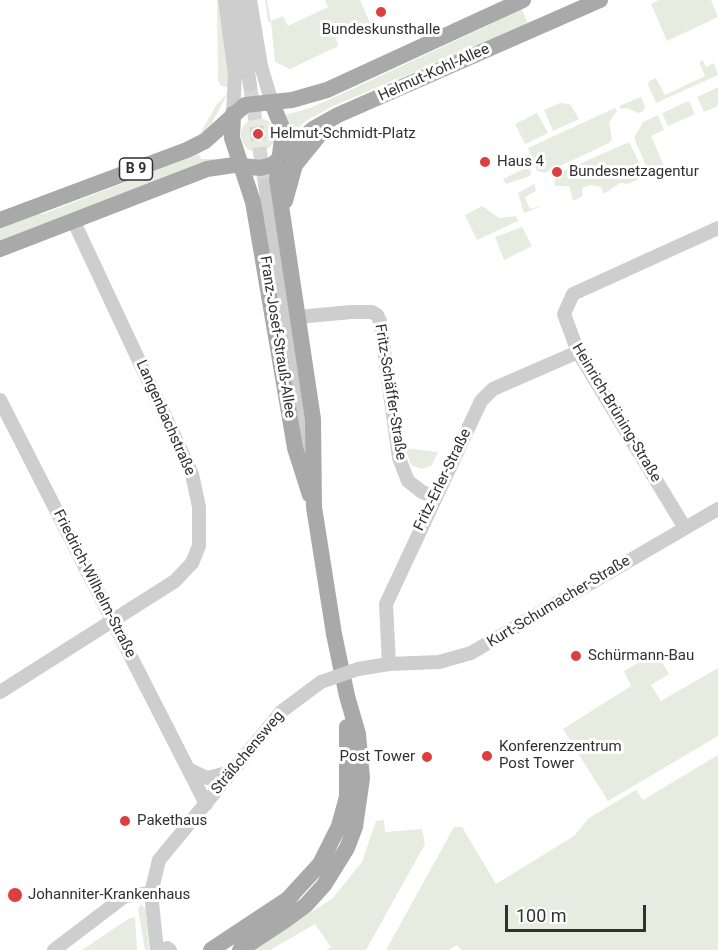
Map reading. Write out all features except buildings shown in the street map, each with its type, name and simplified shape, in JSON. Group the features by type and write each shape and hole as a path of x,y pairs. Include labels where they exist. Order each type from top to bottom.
{"main road":[{"name":"Helmut-Kohl-Allee","path":"272,103 327,90 523,0"},
{"name":"Helmut-Kohl-Allee","path":"278,160 306,134 338,115 600,0"},
{"name":"B 9","path":"0,220 187,150 211,136 233,114 250,104 272,103"},
{"path":"272,103 283,130 278,160"},
{"path":"233,114 233,142 243,165"},
{"path":"283,214 288,185 295,165 311,143 338,115"},
{"name":"B 9","path":"0,249 194,174 221,166 266,167 278,160"},
{"name":"Franz-Josef-Strauß-Allee","path":"278,160 278,179 313,420 314,507"},
{"name":"Franz-Josef-Strauß-Allee","path":"211,950 288,899 310,879 328,851 339,826 347,797 349,765 346,696 314,507 295,448 260,233 243,165"},
{"name":"Franz-Josef-Strauß-Allee","path":"240,950 306,905 324,885 347,848 355,827 362,778 358,734 346,696"}],"street":[{"path":"225,0 235,83 233,114"},
{"path":"237,0 250,85"},
{"path":"250,0 261,66 272,103"},
{"name":"Franz-Josef-Strauß-Allee","path":"265,185 314,507"},
{"name":"Langenbachstraße","path":"0,692 185,572 199,546 201,530 199,507 192,474 74,222"},
{"name":"Heinrich-Brüning-Straße","path":"685,528 578,352 564,314 573,294 718,228"},
{"name":"Fritz-Schäffer-Straße","path":"298,316 351,312 372,312 376,315 381,329 399,459 408,481 422,492 435,496"},
{"name":"Fritz-Erler-Straße","path":"389,664 386,604 435,496 486,395 493,389 578,352"},
{"name":"Friedrich-Wilhelm-Straße","path":"0,400 206,804"},
{"name":"Kurt-Schumacher-Straße","path":"389,664 439,662 471,653 718,509"},
{"name":"Sträßchensweg","path":"162,948 151,893 159,860 284,709 321,682 358,669 389,664"},
{"path":"188,770 207,778 231,772"},
{"path":"54,950 125,896 151,893"}],"shaded area":[{"path":"217,0 221,0 230,88 221,86 218,81"},
{"path":"265,0 267,0 271,21 283,16 288,26 328,7 325,0 360,0 370,23 336,38 338,46 290,69 275,62 271,22 268,22"},
{"path":"659,0 711,0 718,17 667,41 651,4"},
{"path":"521,7 528,24 331,107 306,121 292,134 285,115 310,108 350,90 487,26"},
{"path":"703,60 706,67 714,63 718,75 656,103 648,85 649,81 656,78 665,95 705,76 699,62"},
{"path":"718,87 718,106 704,112 697,97"},
{"path":"228,93 212,123 198,137 217,104"},
{"path":"641,97 645,107 643,111 638,113 627,108 621,109 619,106"},
{"path":"689,101 695,114 668,126 662,113"},
{"path":"560,103 570,104 579,119 553,131 544,110"},
{"path":"615,108 617,111 609,122 612,139 609,143 545,173 537,171 528,148"},
{"path":"537,113 548,133 525,144 515,124"},
{"path":"658,115 664,130 651,136 665,168 650,175 634,138 643,122"},
{"path":"258,118 270,123 275,135 270,147 258,152 246,147 241,135 246,123"},
{"path":"629,142 646,176 628,184 620,183 604,194 601,187 590,185 582,188 583,196 573,201 569,186 555,186 554,175"},
{"path":"199,154 201,159 221,159 0,245 0,226 33,214 43,214"},
{"path":"528,167 531,171 530,176 506,184 503,179"},
{"path":"534,184 536,191 525,197 530,209 544,205 524,213 518,193"},
{"path":"482,206 499,218 516,216 518,221 477,240 465,215"},
{"path":"522,227 532,246 504,260 495,237"},
{"path":"405,448 438,452 431,466 422,469 411,465"},
{"path":"656,652 669,674 651,685 661,701 718,668 718,736 608,801 563,729 631,686 624,671"},
{"path":"718,755 718,950 461,950 457,945 449,950 386,950 454,827 462,827 496,884 574,836 589,818 636,790 643,800"},
{"path":"384,820 385,832 422,829 425,844 366,950 326,950 331,947 315,924 270,950 250,950 332,899 362,862 376,821"},
{"path":"141,904 146,910 149,950 145,950 138,909"},
{"path":"135,917 137,950 82,950 128,919"}],"tunnel":[{"path":"250,85 265,185"}],"place":[{"name":"Bundeskunsthalle","path":"381,12"},
{"name":"Helmut-Schmidt-Platz","path":"258,134"},
{"name":"Haus 4","path":"485,162"},
{"name":"Bundesnetzagentur","path":"557,172"},
{"name":"Schürmann-Bau","path":"576,656"},
{"name":"Konferenzzentrum Post Tower","path":"487,756"},
{"name":"Post Tower","path":"427,757"},
{"name":"Pakethaus","path":"125,821"},
{"name":"Johanniter-Krankenhaus","path":"15,895"}]}
